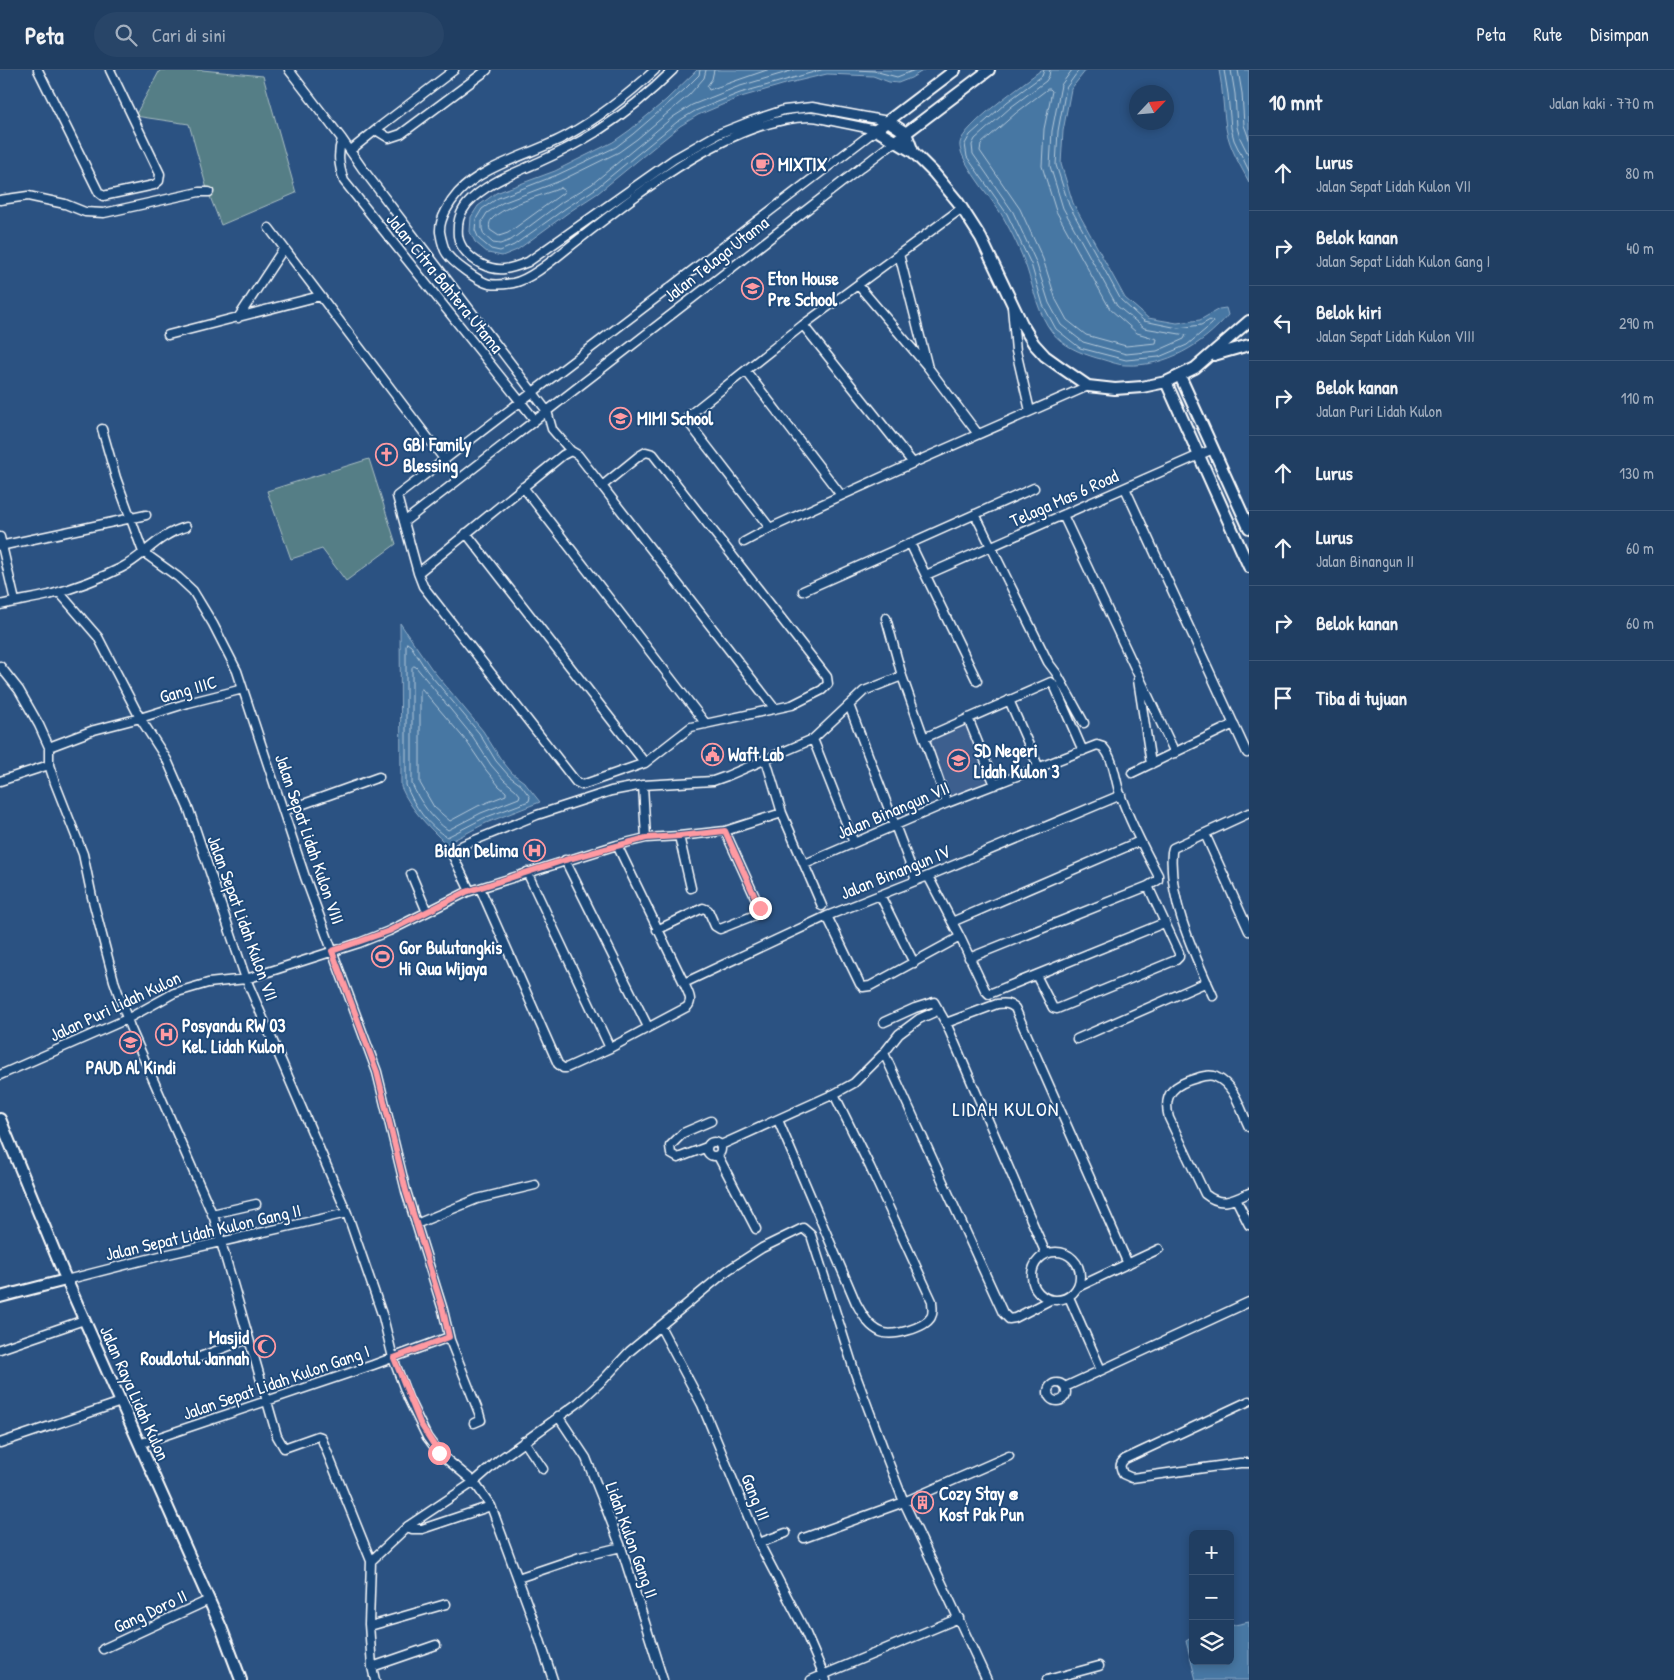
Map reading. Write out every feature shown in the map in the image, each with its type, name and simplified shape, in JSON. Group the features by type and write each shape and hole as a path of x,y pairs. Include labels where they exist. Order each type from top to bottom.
{"main road":[{"name":"Jalan Telaga Utama","path":"876,130 955,70"},
{"name":"Jalan Telaga Utama","path":"894,142 989,70"},
{"path":"888,121 906,133 913,152"},
{"path":"876,130 913,152 934,173 962,208 981,238 1023,326 1040,350 1088,386 1115,389 1142,387 1166,382 1195,368 1249,321"},
{"path":"1210,356 1249,345"},
{"path":"1180,376 1249,528"},
{"path":"1166,382 1249,567"},
{"name":"Jalan Raya Lidah Kulon","path":"0,1119 66,1280 209,1600 241,1680"},
{"path":"0,1297 66,1280"}],"street":[{"path":"38,70 99,193 103,196 154,185 159,182 160,174 110,70"},
{"name":"Jalan Citra Bahtera Utama","path":"289,70 547,411 552,429 570,451 578,454 775,709"},
{"path":"351,150 454,70"},
{"path":"376,130 389,138 401,134 487,70"},
{"path":"655,70 617,103 582,127 538,150 487,171 470,182 457,194 443,218 440,231 446,254 463,270 489,284 514,283 536,272 627,202 679,166 722,142 786,119 812,117 876,130"},
{"path":"673,70 654,88 598,130 569,148 498,181 468,203 460,214 457,225 460,243 472,259 492,269 510,268 528,262 674,159 718,134 751,120 784,110 812,107 888,121"},
{"name":"Jalan Telaga Utama","path":"876,130 397,496 404,522 894,142"},
{"name":"Jalan Citra Bahtera Utama","path":"342,138 338,152 344,181 535,420"},
{"path":"0,200 28,196 65,204 85,212 104,213 200,192 208,192"},
{"path":"770,528 688,419 690,414 803,325 962,208"},
{"path":"269,228 444,459"},
{"path":"238,318 284,248"},
{"path":"899,254 927,366"},
{"path":"858,285 927,366 978,434"},
{"path":"168,335 320,296"},
{"path":"1012,303 1016,352 1030,411"},
{"path":"803,325 913,463"},
{"path":"746,371 841,495"},
{"path":"744,542 841,495 1088,386"},
{"path":"102,429 116,478 143,552"},
{"name":"Telaga Mas 6 Road","path":"926,575 1213,449"},
{"path":"418,572 570,451"},
{"path":"404,522 423,586 576,782 582,785 645,763 691,727 792,706 822,690 828,684 827,677 653,454 646,452 639,456 602,486"},
{"path":"523,487 706,724"},
{"path":"803,590 1034,488"},
{"path":"1125,488 1247,753"},
{"path":"975,514 1048,662 1057,674 1084,723"},
{"path":"15,602 1,543 146,515"},
{"path":"1063,515 1175,753"},
{"path":"0,605 59,592 88,582 123,567 161,539 176,530 186,527"},
{"path":"466,533 645,763"},
{"path":"910,543 977,681"},
{"name":"Jalan Sepat Lidah Kulon VIII","path":"143,552 194,591 229,654 243,689 332,951 377,1072 406,1191 443,1310 449,1337 479,1413 480,1420 474,1423"},
{"name":"Jalan Sepat Lidah Kulon VII","path":"59,592 98,636 140,718 168,760 189,810 246,979 347,1213 383,1317 394,1358 408,1398 427,1437 439,1453 474,1482 491,1506 535,1625 553,1680"},
{"path":"886,618 902,676 946,803"},
{"path":"0,666 14,682 31,710 49,747 49,765 83,854 114,981 127,1019 212,1214 277,1436 282,1447 287,1448 318,1436 321,1437 371,1561 370,1626 372,1667 375,1680"},
{"path":"1137,671 1151,764"},
{"path":"470,891 453,856 456,850 463,845 537,815 612,791 643,785 713,781 813,739 864,691 902,676"},
{"path":"924,738 1049,682 1053,683 1083,751"},
{"name":"Gang IIIC","path":"49,747 94,730 243,689"},
{"path":"1009,700 1039,768"},
{"path":"849,705 916,880"},
{"path":"968,718 995,785"},
{"path":"1132,773 1234,724"},
{"path":"813,739 854,843"},
{"name":"Jalan Binangun VII","path":"805,864 946,803 1101,745 1106,750 1121,795 1140,841 1158,877 1158,880 1151,885"},
{"path":"766,760 782,813 822,906"},
{"path":"0,781 49,765"},
{"path":"284,811 379,777"},
{"path":"643,785 646,838"},
{"name":"Jalan Binangun IV","path":"684,983 827,916 1121,795"},
{"name":"Jalan Puri Lidah Kulon","path":"0,1075 127,1019 174,993 208,983 246,979 332,951 389,931 470,891 617,845 646,838 725,831 782,813"},
{"path":"1213,996 1177,904 1172,858 1173,848 1249,813"},
{"path":"657,930 703,908 708,910 715,926 720,929 760,913 760,908 725,831"},
{"path":"1205,834 1249,931"},
{"path":"679,836 692,888"},
{"path":"952,922 1140,841"},
{"path":"480,888 560,1066 566,1068 610,1048 689,1006 690,998 684,983 617,845"},
{"path":"565,860 648,1027"},
{"path":"527,872 610,1048"},
{"path":"411,874 427,912"},
{"path":"928,876 985,990 989,994 1164,923"},
{"path":"969,958 1151,885 1164,923 1179,953 1178,958 1073,1004 1055,1009 1036,975"},
{"path":"880,895 914,963"},
{"path":"827,916 862,986 870,986 960,937"},
{"path":"1077,1039 1206,982"},
{"path":"884,1022 934,1002 946,1023 1046,1254"},
{"path":"946,1023 997,1004 1011,1004 1015,1008 1128,1264"},
{"path":"711,1122 683,1133 670,1146 671,1154 678,1158 715,1142 720,1144 834,1094 862,1077 899,1034 919,1019 939,1010"},
{"path":"884,1053 1003,1314 1010,1318 1015,1318 1050,1300 1060,1300 1069,1297 1078,1287 1159,1250"},
{"path":"1249,1127 1232,1092 1225,1082 1215,1076 1201,1076 1180,1084 1172,1091 1166,1106 1169,1118 1205,1194 1214,1201 1224,1202 1236,1199 1249,1192"},
{"path":"778,1120 852,1294 866,1322 887,1334 904,1332 916,1327 931,1318 933,1312 932,1301 834,1094"},
{"path":"718,1156 722,1151 720,1144"},
{"path":"707,1147 711,1156 718,1156"},
{"path":"718,1156 756,1229"},
{"path":"416,1224 477,1199 535,1184"},
{"path":"1236,1199 1249,1225"},
{"path":"212,1214 256,1204"},
{"name":"Jalan Sepat Lidah Kulon Gang II","path":"66,1280 221,1241 347,1213"},
{"path":"371,1561 408,1526 474,1482 524,1441 578,1403 630,1351 728,1270 762,1248 792,1232 804,1228 808,1231 823,1271 855,1373 904,1502 987,1680"},
{"path":"1050,1300 1040,1294 1033,1284 1032,1272 1037,1262 1046,1254 1056,1252 1065,1254 1073,1259 1079,1268 1080,1278 1078,1287"},
{"path":"1069,1297 1102,1370"},
{"path":"1065,1387 1249,1302"},
{"path":"0,1349 84,1320"},
{"name":"Gang III","path":"660,1326 702,1405 759,1543 804,1628 826,1677"},
{"name":"Jalan Sepat Lidah Kulon Gang I","path":"139,1444 394,1358 449,1337"},
{"path":"197,1358 248,1339"},
{"path":"1249,1401 1125,1459 1121,1462 1120,1467 1123,1474 1132,1478 1249,1463"},
{"path":"0,1443 120,1402"},
{"name":"Lidah Kulon Gang II","path":"558,1416 586,1458 621,1546 664,1680"},
{"path":"524,1441 542,1469"},
{"path":"804,1538 904,1502 1008,1456"},
{"path":"408,1526 412,1529 422,1529 491,1506"},
{"path":"759,1543 786,1533"},
{"path":"518,1578 580,1557 621,1546"},
{"name":"Gang Doro II","path":"103,1650 209,1600"},
{"path":"370,1626 446,1604"},
{"path":"811,1680 826,1677 959,1618"},
{"path":"372,1667 436,1646"},
{"path":"1047,1680 1099,1666"}],"shaded area":[{"name":"SD Negeri Lidah Kulon 3","path":"964,723 989,780 951,796 927,739"}],"green space":[{"path":"160,70 202,70 263,76 296,193 221,225 207,189 189,124 135,116"},
{"path":"369,459 396,544 346,581 322,549 291,559 267,491"}],"water":[{"path":"697,70 924,70 898,83 873,76 827,74 741,97 698,115 680,126 598,193 517,250 502,256 488,253 475,242 470,232 471,217 478,206 496,193 555,171 613,142 666,100"},
{"path":"1041,70 1086,70 1071,89 1063,131 1061,164 1073,203 1125,298 1148,318 1177,323 1200,320 1219,309 1226,308 1228,315 1218,326 1195,345 1183,352 1169,358 1141,365 1115,363 1084,354 1067,345 1056,337 1043,318 1025,262 1016,242 1003,217 964,159 960,143 964,135 983,116"},
{"path":"1219,70 1249,70 1249,182 1235,156 1227,135"},
{"path":"400,623 431,668 483,731 500,758 512,773 524,782 540,802 486,823 446,844 415,810 401,787"},
{"path":"1249,1622 1249,1680 1196,1680 1192,1665 1234,1665 1234,1625"},
{"path":"1189,1639 1189,1653 1186,1641"}],"place":[{"name":"MIXTIX","path":"762,164"},
{"name":"Eton House Pre School","path":"752,288"},
{"name":"MIMI School","path":"621,418"},
{"name":"GBI Family Blessing","path":"387,454"},
{"name":"Waft Lab","path":"712,754"},
{"name":"SD Negeri Lidah Kulon 3","path":"958,760"},
{"name":"Bidan Delima","path":"534,850"},
{"name":"Gor Bulutangkis Hi Qua Wijaya","path":"383,957"},
{"name":"Posyandu RW 03 Kel. Lidah Kulon","path":"166,1035"},
{"name":"PAUD Al Kindi","path":"131,1042"},
{"name":"Masjid Roudlotul Jannah","path":"265,1347"},
{"name":"Cozy Stay @ Kost Pak Pun","path":"923,1503"}],"district":[{"name":"LIDAH KULON","path":"1006,1108"}],"route":[{"path":"439,1453 427,1437 408,1398 394,1358 449,1337 443,1310 406,1191 377,1072 332,951 360,943 389,931 466,892 565,860 646,838 725,831 760,908"}]}
